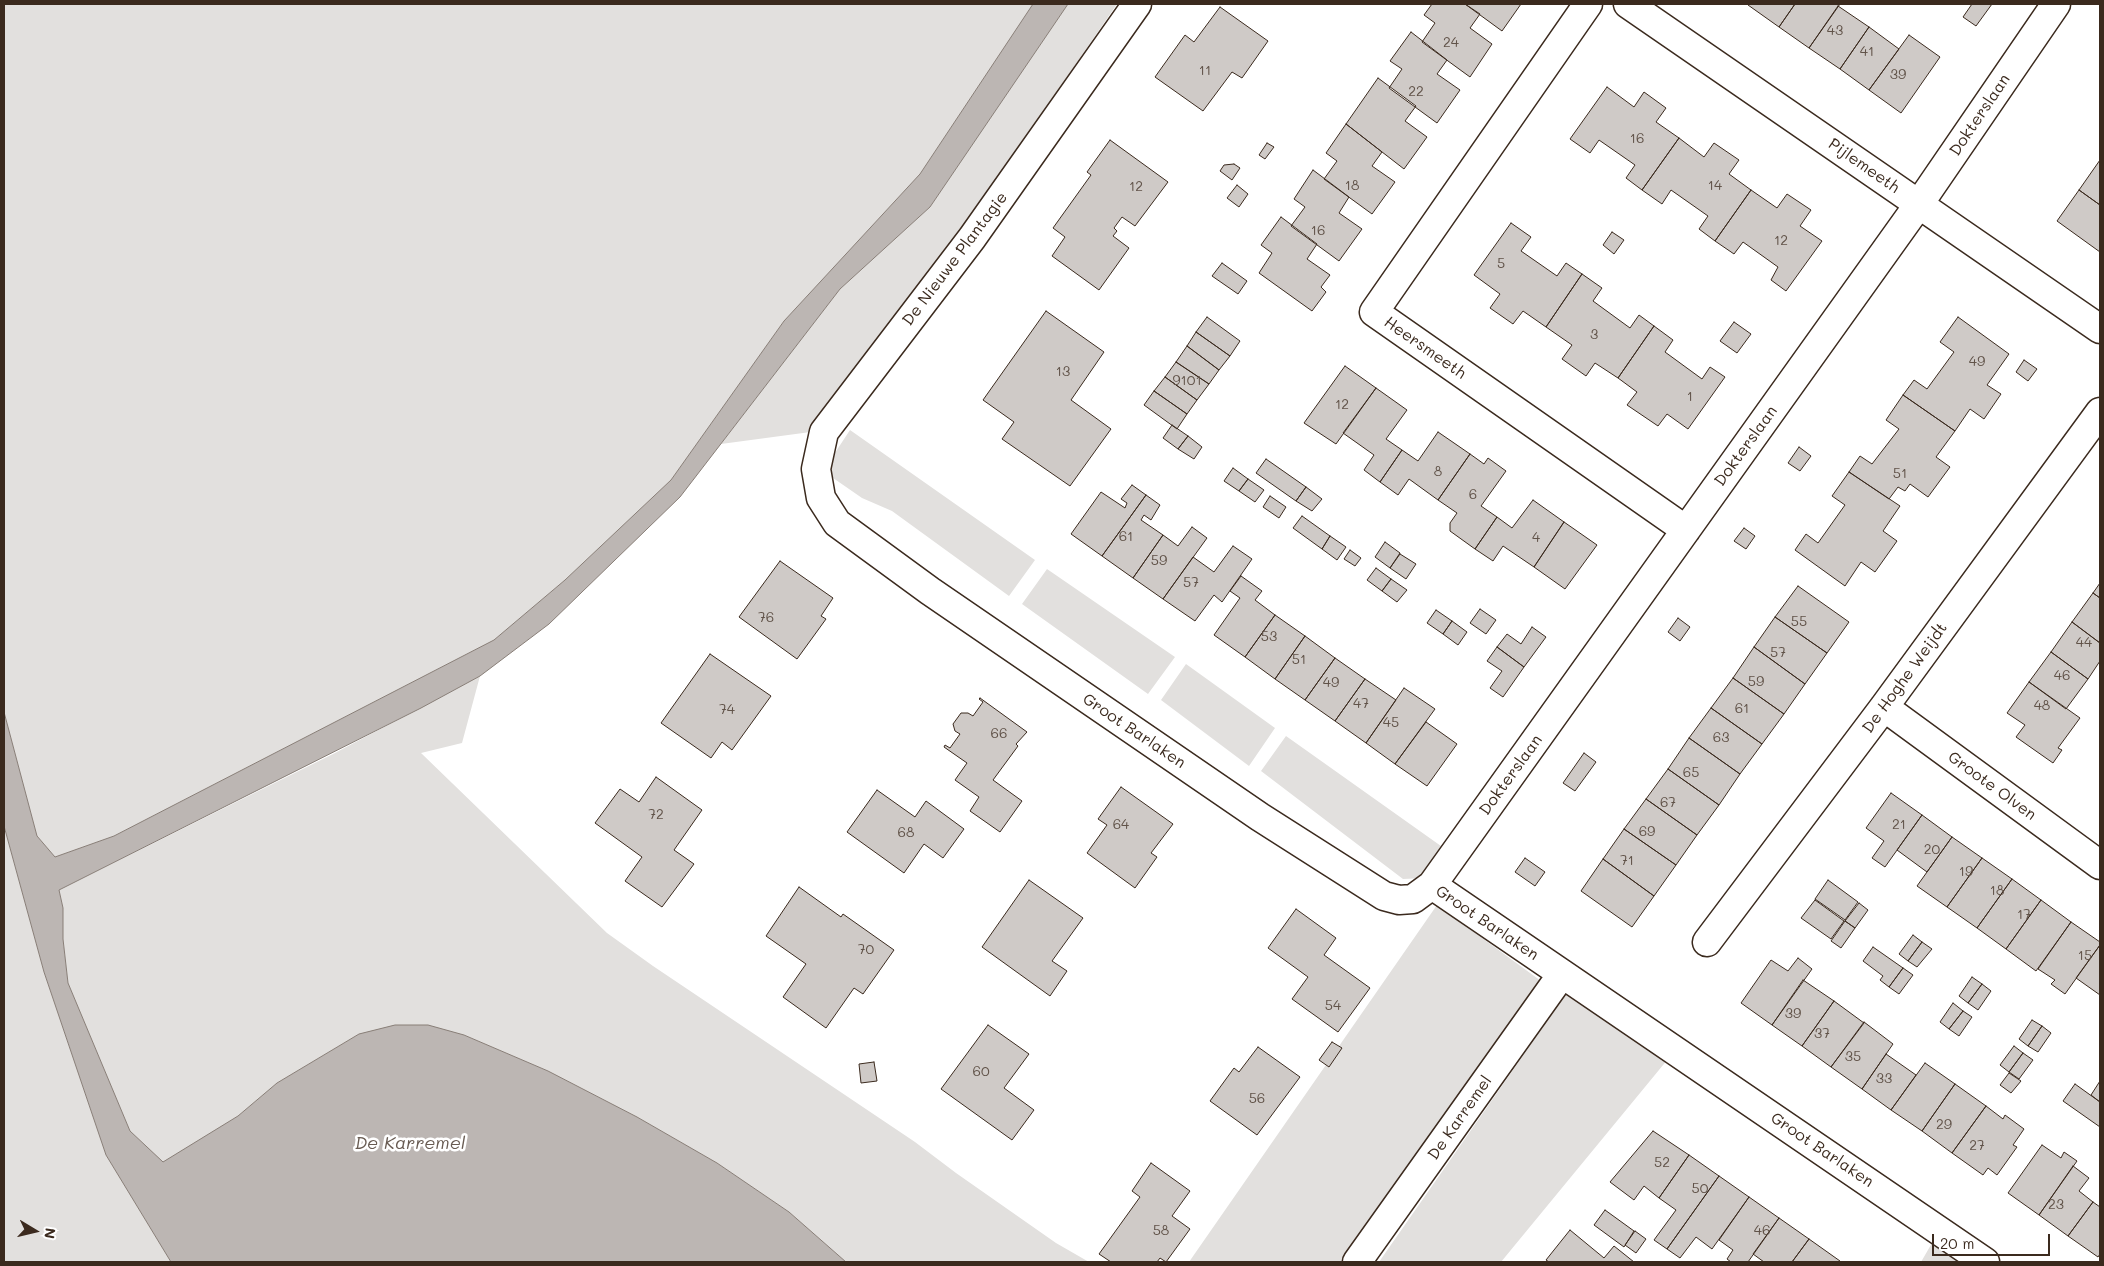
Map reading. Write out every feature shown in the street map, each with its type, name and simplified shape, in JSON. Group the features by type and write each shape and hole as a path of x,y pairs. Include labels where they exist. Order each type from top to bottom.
{"street":[{"name":"De Nieuwe Plantagie","path":"837,523 821,498 816,469 824,432 972,238 1137,4"},
{"name":"Heersmeeth","path":"1588,4 1374,312 1686,530"},
{"name":"Pijlemeeth","path":"1628,4 2100,329"},
{"name":"Dokterslaan","path":"1432,885 1919,204 2056,4"},
{"name":"De Hoghe Weijdt","path":"1707,942 1884,707 2100,412"},
{"name":"Groot Barlaken","path":"837,523 930,591 1254,812 1384,896 1398,900 1413,899 1432,885 1985,1262"},
{"name":"Groote Olven","path":"1884,707 2100,865"},
{"name":"De Karremel","path":"1357,1262 1562,974"}],"shaded area":[{"path":"4,4 1033,4 920,174 784,321 671,480 565,580 494,640 114,836 55,857 37,836 4,712"},
{"path":"1068,4 1117,4 977,208 818,431 721,444 840,289 930,207"},
{"path":"850,430 1035,560 1009,596 892,511 862,498 823,471"},
{"path":"1047,569 1175,657 1148,694 1022,604"},
{"path":"1186,664 1275,728 1249,766 1161,700"},
{"path":"480,676 462,743 421,753 607,933 915,1142 1056,1243 1089,1262 846,1262 789,1212 717,1163 637,1117 548,1071 464,1035 359,1034 277,1083 238,1116 163,1163 130,1131 68,983 63,939 63,908 59,890 335,753"},
{"path":"1286,736 1448,851 1425,878 1403,879 1261,771"},
{"path":"4,826 44,972 106,1155 171,1262 4,1262"},
{"path":"1437,905 1541,981 1344,1262 1189,1262"},
{"path":"1566,994 1668,1059 1501,1262 1379,1262"},
{"path":"1932,1243 1959,1262 1921,1262"}],"water":[{"name":"De Karremel","path":"1033,4 1068,4 930,207 840,289 680,497 549,624 480,676 421,708 59,890 63,908 63,939 68,983 130,1131 163,1162 238,1116 277,1083 359,1034 395,1025 428,1025 464,1035 548,1071 637,1117 717,1163 789,1212 846,1262 171,1262 106,1155 44,972 4,826 4,712 37,836 55,857 114,836 494,640 565,580 671,480 784,321 920,174"}],"building":[{"path":"1432,4 1465,4 1480,14 1470,28 1492,44 1470,77 1422,42 1435,23 1424,15"},
{"path":"1465,4 1521,4 1502,31"},
{"path":"1749,4 1795,4 1779,27"},
{"path":"1795,4 1840,4 1809,48 1779,27"},
{"path":"1972,4 1992,4 1976,26 1963,17"},
{"path":"1838,6 1869,27 1840,69 1809,48"},
{"path":"1220,7 1268,41 1242,78 1232,72 1203,111 1155,77 1185,35 1194,42"},
{"path":"1869,27 1899,49 1869,90 1840,69"},
{"path":"1411,32 1447,60 1437,74 1460,90 1437,123 1389,88 1402,69 1390,61"},
{"path":"1909,35 1940,57 1901,113 1869,90"},
{"path":"1378,78 1416,106 1405,121 1427,137 1404,169 1346,124"},
{"path":"1607,87 1634,107 1644,92 1666,108 1656,122 1679,138 1642,190 1626,178 1635,165 1599,140 1590,153 1570,139"},
{"path":"1346,124 1382,152 1372,166 1395,182 1372,214 1324,179 1337,161 1326,153"},
{"path":"1679,138 1704,157 1714,143 1739,160 1729,174 1751,190 1715,241 1699,229 1708,216 1671,190 1662,204 1642,190"},
{"path":"1110,140 1168,182 1135,226 1122,217 1114,228 1117,231 1113,236 1129,248 1099,290 1052,256 1065,237 1053,228 1091,175 1087,172"},
{"path":"1267,143 1274,147 1265,159 1259,155"},
{"path":"2100,160 2100,205 2079,190"},
{"path":"1234,164 1240,168 1232,180 1220,171 1224,165"},
{"path":"1313,170 1349,197 1339,213 1362,229 1339,261 1291,226 1305,207 1294,199"},
{"path":"1237,185 1248,194 1239,207 1227,198"},
{"path":"1751,190 1777,208 1787,194 1811,210 1800,226 1822,241 1786,291 1771,280 1778,267 1743,242 1734,254 1715,241"},
{"path":"2079,190 2100,205 2100,252 2057,221"},
{"path":"1281,217 1317,244 1307,259 1330,275 1321,287 1326,292 1312,311 1259,273 1272,253 1261,245"},
{"path":"1511,223 1531,237 1521,251 1557,276 1566,263 1582,274 1546,327 1523,311 1513,324 1490,308 1500,294 1474,275"},
{"path":"1612,232 1624,240 1614,254 1603,245"},
{"path":"1222,263 1247,281 1238,294 1212,276"},
{"path":"1582,274 1602,288 1593,301 1630,328 1639,315 1654,326 1618,378 1595,363 1586,376 1562,359 1572,345 1546,327"},
{"path":"1046,311 1104,352 1071,400 1111,429 1070,486 1002,439 1014,422 983,400"},
{"path":"1207,317 1240,341 1230,356 1196,332"},
{"path":"1958,317 2009,354 1987,385 2001,394 1984,419 1970,409 1955,431 1903,395 1914,380 1927,389 1954,352 1940,342"},
{"path":"1734,322 1751,334 1737,353 1720,341"},
{"path":"1654,326 1673,340 1665,352 1702,379 1710,367 1725,377 1688,429 1667,414 1658,426 1627,405 1637,392 1618,378"},
{"path":"1196,332 1230,356 1219,370 1187,346"},
{"path":"1187,346 1219,370 1209,384 1176,362"},
{"path":"2024,360 2037,369 2028,381 2016,372"},
{"path":"1176,362 1209,384 1197,400 1165,377"},
{"path":"1345,366 1376,388 1336,444 1304,423"},
{"path":"1165,377 1197,400 1187,414 1154,391"},
{"path":"1376,388 1407,410 1386,439 1402,450 1380,482 1364,470 1374,455 1343,433"},
{"path":"1154,391 1187,414 1177,429 1144,405"},
{"path":"1903,395 1955,431 1936,457 1950,467 1928,497 1910,484 1905,491 1898,487 1889,499 1849,472 1860,456 1872,464 1899,429 1886,420"},
{"path":"1172,425 1188,436 1178,449 1163,438"},
{"path":"1438,432 1470,454 1438,500 1409,479 1398,495 1380,482 1402,450 1418,461"},
{"path":"1188,436 1202,447 1194,459 1178,449"},
{"path":"1799,447 1811,456 1800,471 1788,463"},
{"path":"1470,454 1484,464 1488,458 1506,471 1481,506 1497,517 1475,549 1450,531 1450,523 1457,513 1438,500"},
{"path":"1266,459 1306,487 1296,501 1256,473"},
{"path":"1233,468 1248,479 1239,491 1224,481"},
{"path":"1849,472 1900,506 1883,531 1897,541 1875,572 1861,562 1845,586 1795,550 1806,534 1818,543 1845,505 1832,496"},
{"path":"1248,479 1264,490 1255,502 1239,491"},
{"path":"1132,485 1146,495 1102,556 1071,534 1101,492 1125,508 1127,503 1121,499"},
{"path":"1306,487 1322,499 1312,511 1296,501"},
{"path":"1146,495 1160,505 1151,520 1144,515 1141,520 1163,535 1133,578 1102,556"},
{"path":"1270,496 1286,507 1279,518 1263,507"},
{"path":"1533,500 1564,522 1534,567 1503,546 1493,561 1475,549 1497,517 1512,528"},
{"path":"1302,516 1330,536 1322,549 1293,528"},
{"path":"1564,522 1597,545 1565,589 1534,567"},
{"path":"1192,527 1207,538 1163,599 1133,578 1163,535 1178,546"},
{"path":"1744,528 1755,536 1746,549 1734,541"},
{"path":"1330,536 1346,547 1337,560 1322,549"},
{"path":"1385,542 1400,553 1390,568 1375,557"},
{"path":"1233,546 1252,559 1222,602 1214,595 1195,621 1163,599 1193,557 1214,572"},
{"path":"1350,550 1361,558 1355,566 1344,559"},
{"path":"1400,554 1416,564 1406,579 1390,568"},
{"path":"780,561 833,598 821,616 826,619 797,659 739,617"},
{"path":"1376,568 1391,579 1382,591 1367,580"},
{"path":"1241,576 1262,591 1255,600 1275,615 1245,657 1214,635 1240,598 1230,591"},
{"path":"1391,579 1407,590 1397,602 1382,591"},
{"path":"2100,583 2100,598 2093,593"},
{"path":"1798,586 1849,622 1827,653 1775,617"},
{"path":"2093,593 2100,598 2100,643 2072,622"},
{"path":"1480,609 1496,620 1486,634 1470,623"},
{"path":"1436,610 1452,621 1443,634 1427,623"},
{"path":"1275,615 1305,636 1275,679 1245,657"},
{"path":"1775,617 1827,653 1805,684 1754,647"},
{"path":"1678,618 1690,627 1680,641 1668,632"},
{"path":"1452,621 1467,632 1458,645 1443,634"},
{"path":"2072,622 2100,643 2100,661 2088,679 2051,652"},
{"path":"1532,627 1546,637 1524,667 1497,647 1507,634 1521,644"},
{"path":"1305,636 1335,658 1305,700 1275,679"},
{"path":"1497,647 1524,667 1503,697 1490,688 1502,671 1487,661"},
{"path":"1754,647 1805,684 1784,714 1733,678"},
{"path":"2051,652 2088,679 2066,709 2029,682"},
{"path":"710,654 771,696 732,750 722,742 711,758 661,723"},
{"path":"1335,658 1365,679 1335,721 1305,700"},
{"path":"1733,678 1784,714 1762,744 1711,708"},
{"path":"1365,679 1396,700 1366,743 1335,721"},
{"path":"2029,682 2080,718 2058,748 2062,750 2053,763 2016,737 2025,725 2007,713"},
{"path":"1404,688 1435,709 1395,764 1366,743"},
{"path":"980,698 1027,732 1016,744 1018,746 993,780 1022,801 1000,832 970,811 979,797 955,780 967,763 944,747 945,745 950,748 960,734 955,731 953,724 961,713 968,713 973,716 983,702"},
{"path":"1711,708 1762,744 1740,774 1689,738"},
{"path":"1426,722 1457,744 1427,786 1395,764"},
{"path":"1689,738 1740,774 1719,805 1668,769"},
{"path":"1584,753 1596,762 1575,791 1563,783"},
{"path":"1668,769 1719,805 1697,835 1646,799"},
{"path":"656,777 702,810 674,850 694,864 662,907 625,881 642,857 595,823 620,789 639,802"},
{"path":"1121,787 1173,824 1151,853 1157,857 1135,888 1087,853 1107,825 1098,819"},
{"path":"877,790 915,817 926,801 964,829 943,858 924,844 904,873 847,832"},
{"path":"1891,793 1922,815 1885,867 1872,858 1884,841 1866,828"},
{"path":"1646,799 1697,835 1676,865 1624,829"},
{"path":"1922,815 1952,837 1927,872 1897,850"},
{"path":"1624,829 1676,865 1654,896 1603,859"},
{"path":"1952,837 1982,858 1947,907 1917,886"},
{"path":"1525,858 1545,872 1535,886 1515,872"},
{"path":"1982,858 2012,879 1977,928 1947,907"},
{"path":"1603,859 1654,896 1632,927 1581,891"},
{"path":"2012,879 2041,900 2006,949 1977,928"},
{"path":"1029,880 1083,918 1052,961 1067,971 1050,996 982,947"},
{"path":"1828,880 1858,902 1845,920 1815,899"},
{"path":"799,887 841,917 843,914 894,950 863,994 854,988 826,1028 783,997 806,964 766,936"},
{"path":"1815,900 1844,921 1831,939 1801,918"},
{"path":"2041,900 2071,922 2036,971 2006,949"},
{"path":"1859,903 1868,910 1855,928 1845,921"},
{"path":"1296,909 1336,938 1324,955 1370,988 1338,1032 1292,999 1308,977 1268,948"},
{"path":"1845,921 1855,928 1841,948 1831,941"},
{"path":"2071,922 2100,942 2100,945 2065,994 2051,984 2055,980 2038,969"},
{"path":"1913,935 1922,942 1908,961 1899,954"},
{"path":"1922,942 1932,949 1917,967 1908,961"},
{"path":"2100,945 2100,995 2076,978"},
{"path":"1873,947 1903,968 1889,987 1880,980 1883,976 1863,961"},
{"path":"1798,958 1812,969 1772,1025 1741,1003 1771,960 1788,971"},
{"path":"1903,968 1913,975 1899,994 1889,987"},
{"path":"1972,977 1982,984 1968,1003 1959,996"},
{"path":"1803,980 1834,1001 1802,1046 1772,1025"},
{"path":"1982,984 1991,991 1978,1010 1968,1003"},
{"path":"1834,1001 1864,1023 1831,1067 1802,1046"},
{"path":"1953,1003 1963,1011 1949,1029 1940,1022"},
{"path":"1963,1011 1972,1017 1959,1036 1949,1029"},
{"path":"2032,1020 2042,1026 2028,1046 2019,1039"},
{"path":"1864,1022 1893,1044 1862,1089 1831,1067"},
{"path":"988,1025 1029,1054 1004,1088 1034,1110 1012,1140 941,1089"},
{"path":"2042,1026 2051,1033 2038,1052 2028,1046"},
{"path":"1332,1042 1342,1048 1329,1067 1319,1060"},
{"path":"2014,1046 2023,1053 2009,1072 2000,1065"},
{"path":"1258,1047 1300,1077 1257,1135 1210,1101 1234,1068 1239,1072"},
{"path":"2023,1053 2033,1060 2019,1079 2009,1072"},
{"path":"1886,1054 1916,1075 1891,1110 1862,1089"},
{"path":"874,1062 877,1081 861,1083 859,1064"},
{"path":"1925,1063 1955,1084 1922,1131 1891,1110"},
{"path":"2009,1073 2021,1081 2011,1093 2000,1085"},
{"path":"2100,1081 2100,1102 2091,1095"},
{"path":"1955,1084 1986,1106 1952,1153 1922,1131"},
{"path":"2075,1084 2100,1102 2100,1127 2063,1101"},
{"path":"1986,1106 2003,1119 2005,1115 2024,1129 2013,1145 2017,1147 1997,1175 1988,1168 1983,1175 1952,1153"},
{"path":"1653,1131 1689,1155 1659,1198 1644,1186 1634,1200 1610,1182"},
{"path":"2042,1145 2061,1158 2064,1152 2077,1161 2039,1215 2008,1193"},
{"path":"1689,1155 1719,1176 1667,1249 1654,1240 1676,1210 1659,1198"},
{"path":"1151,1163 1190,1191 1172,1216 1190,1229 1166,1262 1160,1258 1157,1262 1111,1262 1099,1254 1140,1197 1132,1191"},
{"path":"2073,1166 2089,1178 2079,1191 2093,1202 2068,1236 2039,1215"},
{"path":"1719,1176 1749,1197 1712,1249 1696,1237 1680,1258 1667,1249"},
{"path":"1749,1197 1779,1218 1748,1262 1731,1262 1727,1259 1733,1250 1719,1240"},
{"path":"2093,1202 2100,1207 2100,1254 2098,1257 2068,1236"},
{"path":"1605,1210 1634,1231 1624,1247 1594,1225"},
{"path":"1779,1218 1809,1239 1792,1262 1764,1262 1753,1254"},
{"path":"1570,1230 1604,1258 1614,1246 1634,1262 1549,1262 1546,1260"},
{"path":"1635,1231 1646,1239 1636,1253 1625,1245"},
{"path":"1809,1239 1840,1261 1792,1262"}]}
